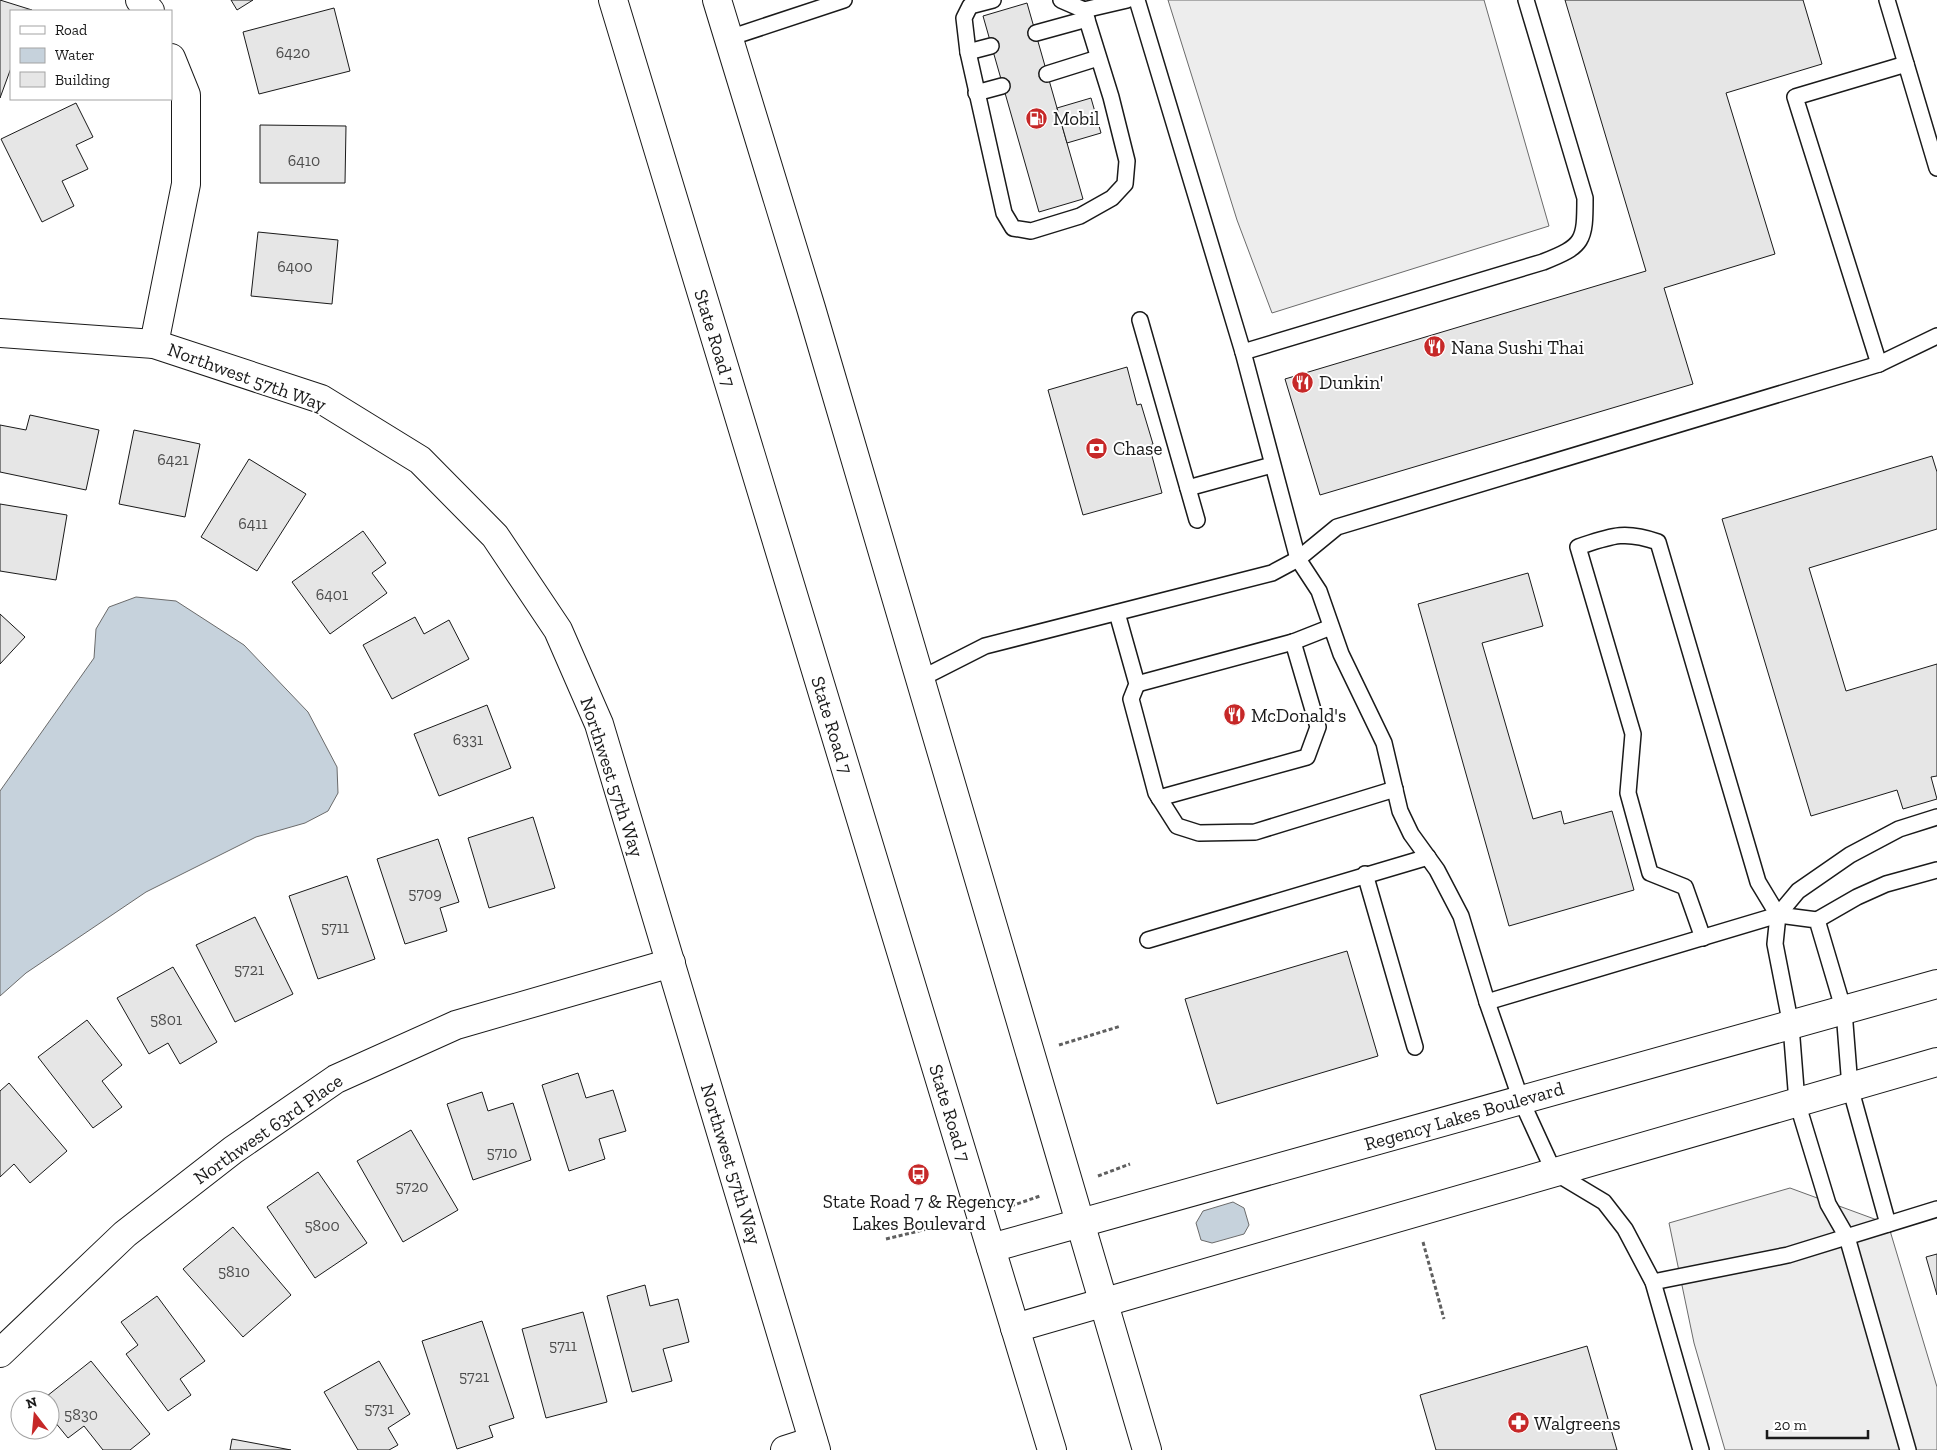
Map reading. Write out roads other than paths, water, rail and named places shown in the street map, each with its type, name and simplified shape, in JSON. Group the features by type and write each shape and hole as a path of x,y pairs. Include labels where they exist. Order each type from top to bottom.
{"street":[{"path":"140,0 149,10"},
{"name":"State Road 7","path":"613,0 1052,1450"},
{"path":"717,0 920,679 1147,1450"},
{"path":"154,344 186,184 186,95 172,60"},
{"name":"Northwest 57th Way","path":"0,332 154,344 321,399 420,460 495,536 558,630 599,724 815,1446"},
{"name":"Northwest 63rd Place","path":"0,1353 125,1234 233,1150 336,1078 456,1025 671,963"},
{"name":"Regency Lakes Boulevard","path":"991,1248 1937,984"},
{"path":"1015,1328 1937,1062"},
{"path":"784,1450 815,1446"}],"lane":[{"path":"729,38 844,0"},
{"path":"958,0 964,18 976,93 1004,213 1013,228 1031,231 1080,216 1112,198 1125,184 1127,161 1085,15 1060,0"},
{"path":"964,18 970,6 993,0"},
{"path":"1036,33 1127,0"},
{"path":"1137,0 1243,352 1298,559 1319,591 1341,654 1384,743 1400,811 1411,834 1437,870 1462,916 1487,1002 1521,1100 1554,1172 1604,1202 1625,1230 1653,1282 1702,1450"},
{"path":"1243,352 1543,262 1570,252 1581,238 1585,227 1585,198 1526,0"},
{"path":"1887,0 1937,168"},
{"path":"968,52 991,46"},
{"path":"1047,74 1098,58"},
{"path":"1879,364 1795,97 1906,64"},
{"path":"976,93 1002,86"},
{"path":"1140,320 1197,520"},
{"path":"920,679 985,646 1272,573 1298,559 1337,528 1879,364 1937,336"},
{"path":"1188,488 1272,465"},
{"path":"1703,938 1686,887 1650,873 1628,793 1633,734 1578,547 1614,535 1637,534 1658,542 1758,882 1778,915 1776,944 1791,1026 1797,1102 1828,1204 1846,1237 1908,1450"},
{"path":"1117,613 1137,684 1131,699 1159,798 1177,826 1199,833 1255,832 1395,789"},
{"path":"1137,684 1293,642 1331,627"},
{"path":"1159,798 1306,757 1318,727 1293,642"},
{"path":"1778,915 1798,891 1850,854 1899,829 1937,817"},
{"path":"1148,940 1365,874 1428,857"},
{"path":"1487,1002 1778,915 1817,920 1857,897 1886,884 1937,870"},
{"path":"1365,874 1415,1047"},
{"path":"1817,920 1844,1011 1850,1087 1888,1224"},
{"path":"1653,1282 1788,1255 1937,1209"}],"water":[{"path":"136,597 176,601 244,645 308,712 337,767 338,793 328,811 305,823 256,837 146,892 26,973 0,996 0,791 94,658 96,629 109,607"},
{"path":"1233,1202 1244,1208 1249,1225 1244,1234 1212,1243 1201,1240 1196,1223 1203,1211"}],"place":[{"name":"Mobil","path":"1037,118"},
{"name":"Nana Sushi Thai","path":"1435,347"},
{"name":"Dunkin'","path":"1303,382"},
{"name":"Chase","path":"1097,448"},
{"name":"McDonald's","path":"1235,715"},
{"name":"State Road 7 & Regency Lakes Boulevard","path":"919,1175"},
{"name":"Walgreens","path":"1518,1423"}]}
